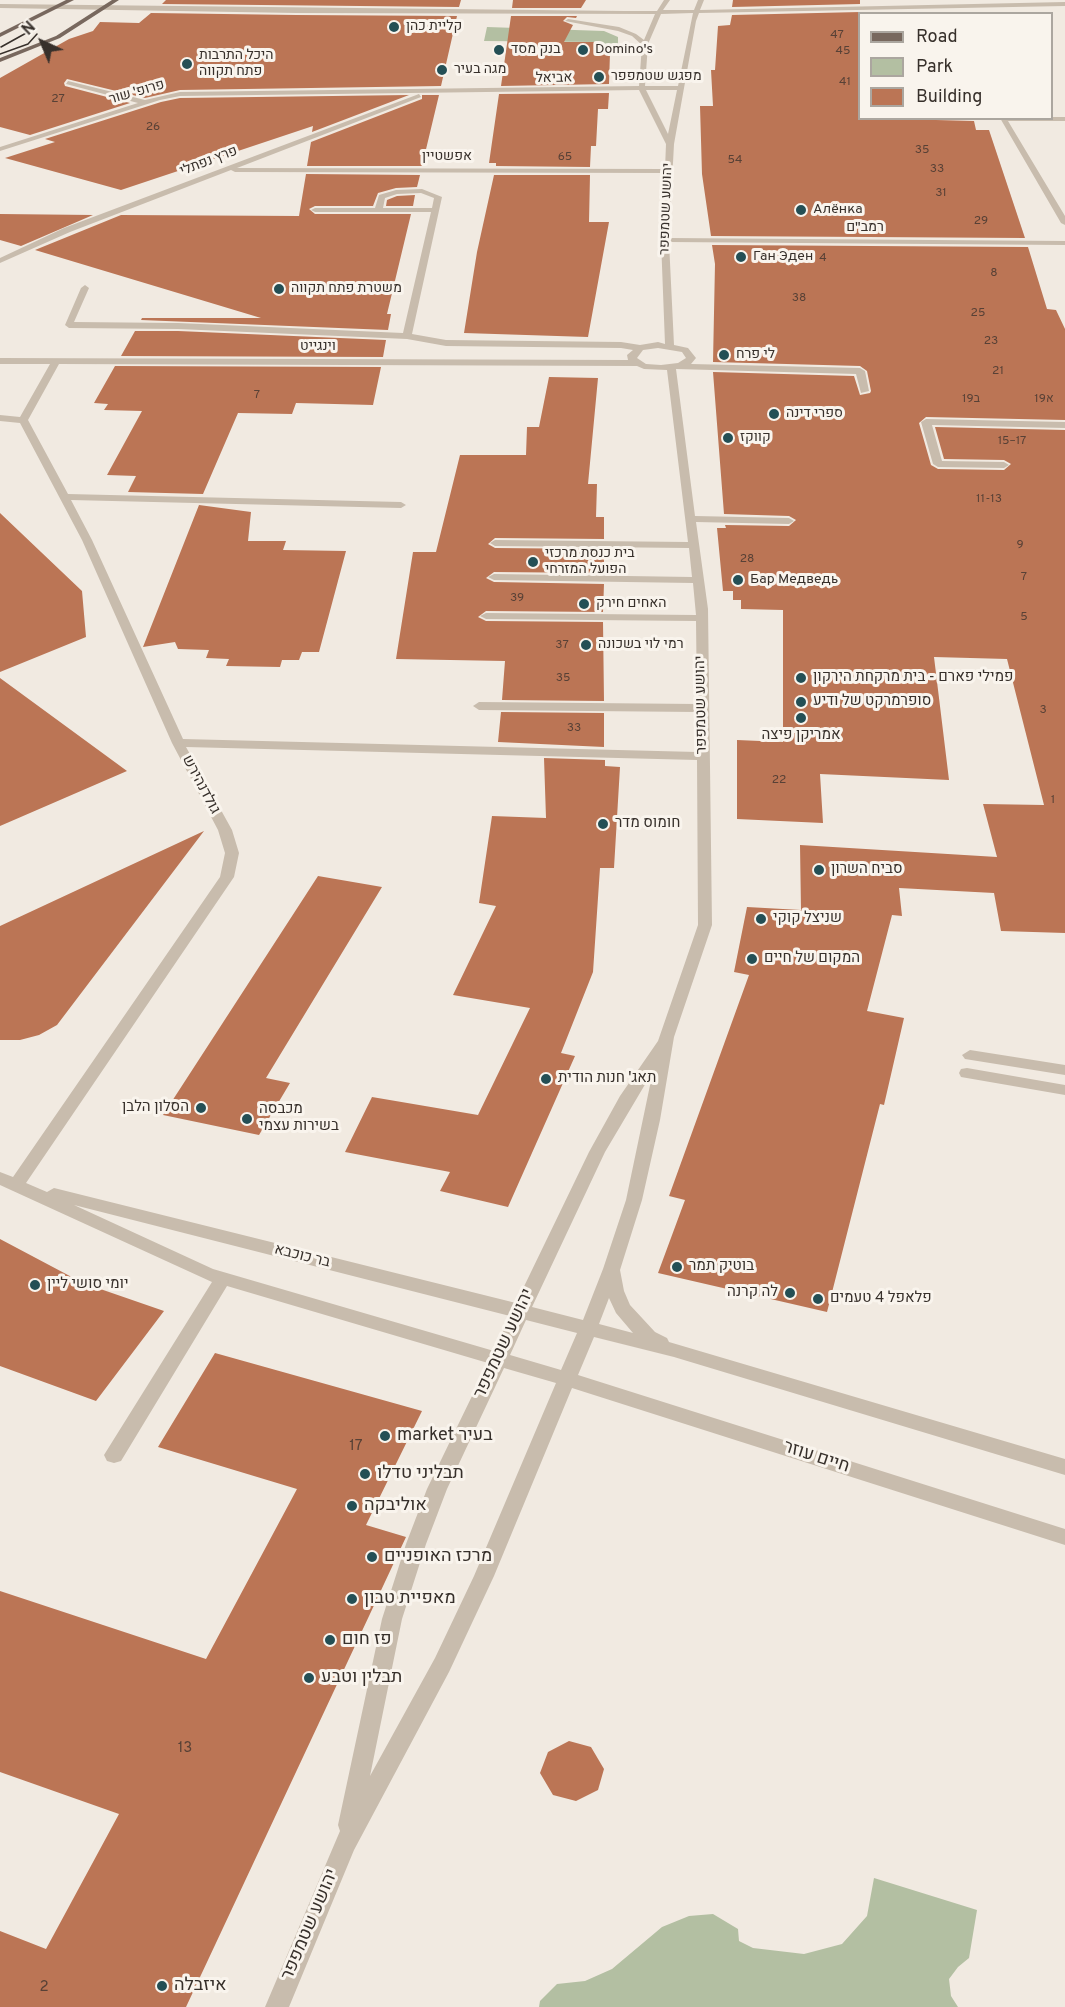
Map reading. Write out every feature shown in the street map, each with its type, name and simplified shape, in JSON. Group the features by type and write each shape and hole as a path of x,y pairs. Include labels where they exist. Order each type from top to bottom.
{"main road":[{"path":"3,34 71,0"},
{"path":"0,60 58,37 116,0"},
{"path":"3,34 4,24"}],"street":[{"name":"יהושע שטמפפר","path":"667,0 645,44 642,89 669,144"},
{"name":"יהושע שטמפפר","path":"277,2007 346,1843 451,1645 484,1576 612,1269 643,1164 666,1037 705,925 701,708 702,618 675,367 689,361 690,354 670,346 665,240 669,144 693,21 701,0"},
{"path":"934,0 938,10"},
{"path":"0,6 696,12 938,10 1065,4"},
{"path":"979,12 1065,4"},
{"path":"0,14 510,20"},
{"path":"557,21 622,22"},
{"path":"568,21 619,29 634,35 645,44"},
{"path":"683,22 705,21"},
{"path":"644,22 664,22"},
{"path":"68,83 144,102"},
{"name":"אביאל","path":"429,92 679,88"},
{"name":"פרופ' שור","path":"0,149 144,102 180,94 429,92"},
{"name":"פרץ נפתלי","path":"0,261 67,230 429,92"},
{"path":"1005,120 1065,223"},
{"name":"אפשטיין","path":"226,170 668,171"},
{"path":"378,210 382,197 396,192 422,191 438,197 407,336"},
{"path":"315,210 436,210"},
{"name":"רמב\"ם","path":"665,240 1065,243"},
{"path":"85,288 69,325 178,326 407,336 446,343 621,345 640,348 670,346"},
{"path":"637,363 632,355 640,348"},
{"name":"וינגייט","path":"0,361 637,363 652,368 860,371 864,391"},
{"path":"0,418 23,420 56,361"},
{"path":"476,375 477,361"},
{"name":"גולדנהירש","path":"8,1181 227,877 232,853 225,830 178,743 87,540 23,420"},
{"path":"1004,465 938,464 926,422 1065,425"},
{"path":"66,501 399,508"},
{"path":"690,519 789,522"},
{"path":"495,543 695,544"},
{"path":"494,577 698,580"},
{"path":"486,616 702,618"},
{"path":"479,706 701,708"},
{"path":"178,743 703,756"},
{"name":"יהושע שטמפפר","path":"346,1843 392,1619 416,1544 437,1489 597,1152 626,1100 666,1037"},
{"path":"970,1055 1065,1070"},
{"path":"966,1072 1065,1090"},
{"path":"8,1181 208,1274 497,1361 566,1379"},
{"name":"בר כוכבא","path":"8,1181 588,1329"},
{"path":"612,1269 615,1291 621,1308 649,1337 674,1350"},
{"path":"114,1455 223,1278"},
{"path":"588,1329 674,1350 1065,1467"},
{"name":"חיים עוזר","path":"566,1379 1065,1537"}],"green space":[{"path":"487,27 604,31 618,37 618,46 596,46 595,42 484,41"},
{"path":"874,1878 977,1910 969,1958 949,1979 951,1996 958,2007 539,2007 540,2001 557,1984 585,1981 612,1969 662,1927 689,1916 713,1914 738,1929 739,1941 753,1948 804,1954 842,1944 867,1916"}],"building":[{"path":"166,0 461,0 459,7 162,4"},
{"path":"513,0 586,0 581,8 512,8"},
{"path":"733,0 860,0 860,4 732,7"},
{"path":"858,12 858,120 974,121 976,130 989,130 1025,238 711,236 702,174 700,106 713,106 711,70 715,70 718,26 730,25 732,15"},
{"path":"151,13 457,16 441,86 180,90 145,98 67,79 65,86 130,103 30,135 0,127 0,78 69,39 93,31 100,22 139,23"},
{"path":"511,16 577,16 576,18 567,17 563,21 573,25 564,42 596,42 596,52 610,53 609,84 501,86"},
{"path":"609,93 608,109 598,109 596,146 591,146 590,167 496,166 496,163 489,163 499,94"},
{"path":"409,95 312,132 313,126 121,190 5,158 55,142 45,139 180,98"},
{"path":"422,95 439,95 422,166 307,166 311,142 422,99"},
{"path":"306,174 420,175 417,187 396,188 378,193 373,206 315,206 309,209 315,214 411,214 387,314 391,314 388,330 141,320 142,318 261,318 35,250 121,215 299,216"},
{"path":"494,175 590,175 589,222 609,222 588,337 464,333 477,252"},
{"path":"415,195 413,206 386,206 387,200 397,196"},
{"path":"0,214 93,215 21,246 0,240"},
{"path":"712,245 1028,247 1047,309 1056,310 1065,329 1065,420 926,417 919,423 931,465 938,469 1004,470 1011,464 1004,460 944,459 935,427 1065,430 1065,933 1001,931 994,893 899,888 902,916 892,915 867,1011 904,1018 884,1105 880,1104 827,1312 658,1273 685,1200 669,1196 749,975 734,972 747,907 801,910 800,845 997,857 983,804 1044,805 1007,659 934,657 949,780 820,774 823,823 737,819 737,740 783,742 783,610 741,609 741,600 733,600 733,591 723,591 717,528 726,528 725,525 789,526 796,520 789,516 724,514 713,372 854,376 860,395 871,391 867,371 860,366 713,362 715,264"},
{"path":"135,331 386,340 383,357 121,356"},
{"path":"115,366 381,367 373,405 296,403 292,414 238,413 203,494 128,492 136,476 107,475 142,411 104,410 108,404 94,403"},
{"path":"549,377 598,378 588,484 597,484 596,517 604,517 604,539 495,538 488,544 495,548 604,549 604,573 494,572 486,578 494,582 604,584 603,612 486,611 478,617 486,621 603,622 604,701 502,700 505,661 396,659 413,552 436,552 460,455 526,455 527,427 539,427"},
{"path":"199,505 251,512 248,541 286,541 283,550 346,551 319,652 302,652 299,660 282,660 280,667 226,666 229,659 206,658 209,650 178,649 175,642 143,647"},
{"path":"0,513 82,591 86,637 0,672"},
{"path":"0,678 127,771 0,826"},
{"path":"501,712 604,713 604,747 498,742"},
{"path":"544,758 605,760 605,766 620,767 614,868 600,868 593,972 561,1053 575,1056 508,1207 440,1191 450,1172 345,1152 372,1097 478,1115 530,1008 453,995 496,906 479,903 492,816 546,818"},
{"path":"204,831 57,1025 39,1035 20,1040 0,1040 0,926"},
{"path":"318,876 382,887 266,1078 290,1083 259,1135 163,1115"},
{"path":"0,1239 83,1283 164,1311 96,1401 0,1366"},
{"path":"215,1353 422,1411 366,1525 406,1537 186,2007 0,2007 0,1931 46,1949 119,1814 0,1772 0,1591 206,1659 297,1489 158,1447"},
{"path":"569,1741 591,1747 604,1769 598,1790 576,1801 553,1795 540,1773 548,1752"}],"tram line":[{"path":"1,47 28,32"},
{"path":"0,54 28,44 37,34"}],"place":[{"name":"קליית כהן","path":"394,27"},
{"name":"בנק מסד","path":"499,50"},
{"name":"Domino's","path":"583,50"},
{"name":"היכל התרבות פתח תקווה","path":"187,64"},
{"name":"מגה בעיר","path":"442,70"},
{"name":"מפגש שטמפפר","path":"599,77"},
{"name":"Алёнка","path":"801,210"},
{"name":"Ган Эден","path":"741,257"},
{"name":"משטרת פתח תקווה","path":"279,289"},
{"name":"לי פרח","path":"724,355"},
{"name":"ספרי דינה","path":"774,414"},
{"name":"קווקז","path":"728,438"},
{"name":"בית כנסת מרכזי הפועל המזרחי","path":"533,562"},
{"name":"Бар Медведь","path":"738,580"},
{"name":"האחים חירק","path":"584,604"},
{"name":"רמי לוי בשכונה","path":"586,645"},
{"name":"פמילי פארם - בית מרקחת הירקון","path":"801,678"},
{"name":"סופרמרקט של ודיע","path":"801,702"},
{"name":"אמריקן פיצה","path":"801,718"},
{"name":"חומוס מדר","path":"603,824"},
{"name":"סביח השרון","path":"819,870"},
{"name":"שניצל קוקי","path":"761,919"},
{"name":"המקום של חיים","path":"752,959"},
{"name":"תאג' חנות הודית","path":"546,1079"},
{"name":"הסלון הלבן","path":"201,1108"},
{"name":"מכבסה בשירות עצמי","path":"247,1119"},
{"name":"בוטיק תמר","path":"677,1267"},
{"name":"יומי סושי ליין","path":"35,1285"},
{"name":"לה קרנה","path":"790,1293"},
{"name":"פלאפל 4 טעמים","path":"818,1299"},
{"name":"market בעיר","path":"385,1436"},
{"name":"תבליני טדלו","path":"365,1474"},
{"name":"אוליבקה","path":"352,1506"},
{"name":"מרכז האופניים","path":"372,1557"},
{"name":"מאפיית טבון","path":"352,1599"},
{"name":"פז חום","path":"330,1640"},
{"name":"תבלין וטבע","path":"309,1678"},
{"name":"איזבלה","path":"162,1986"}]}
